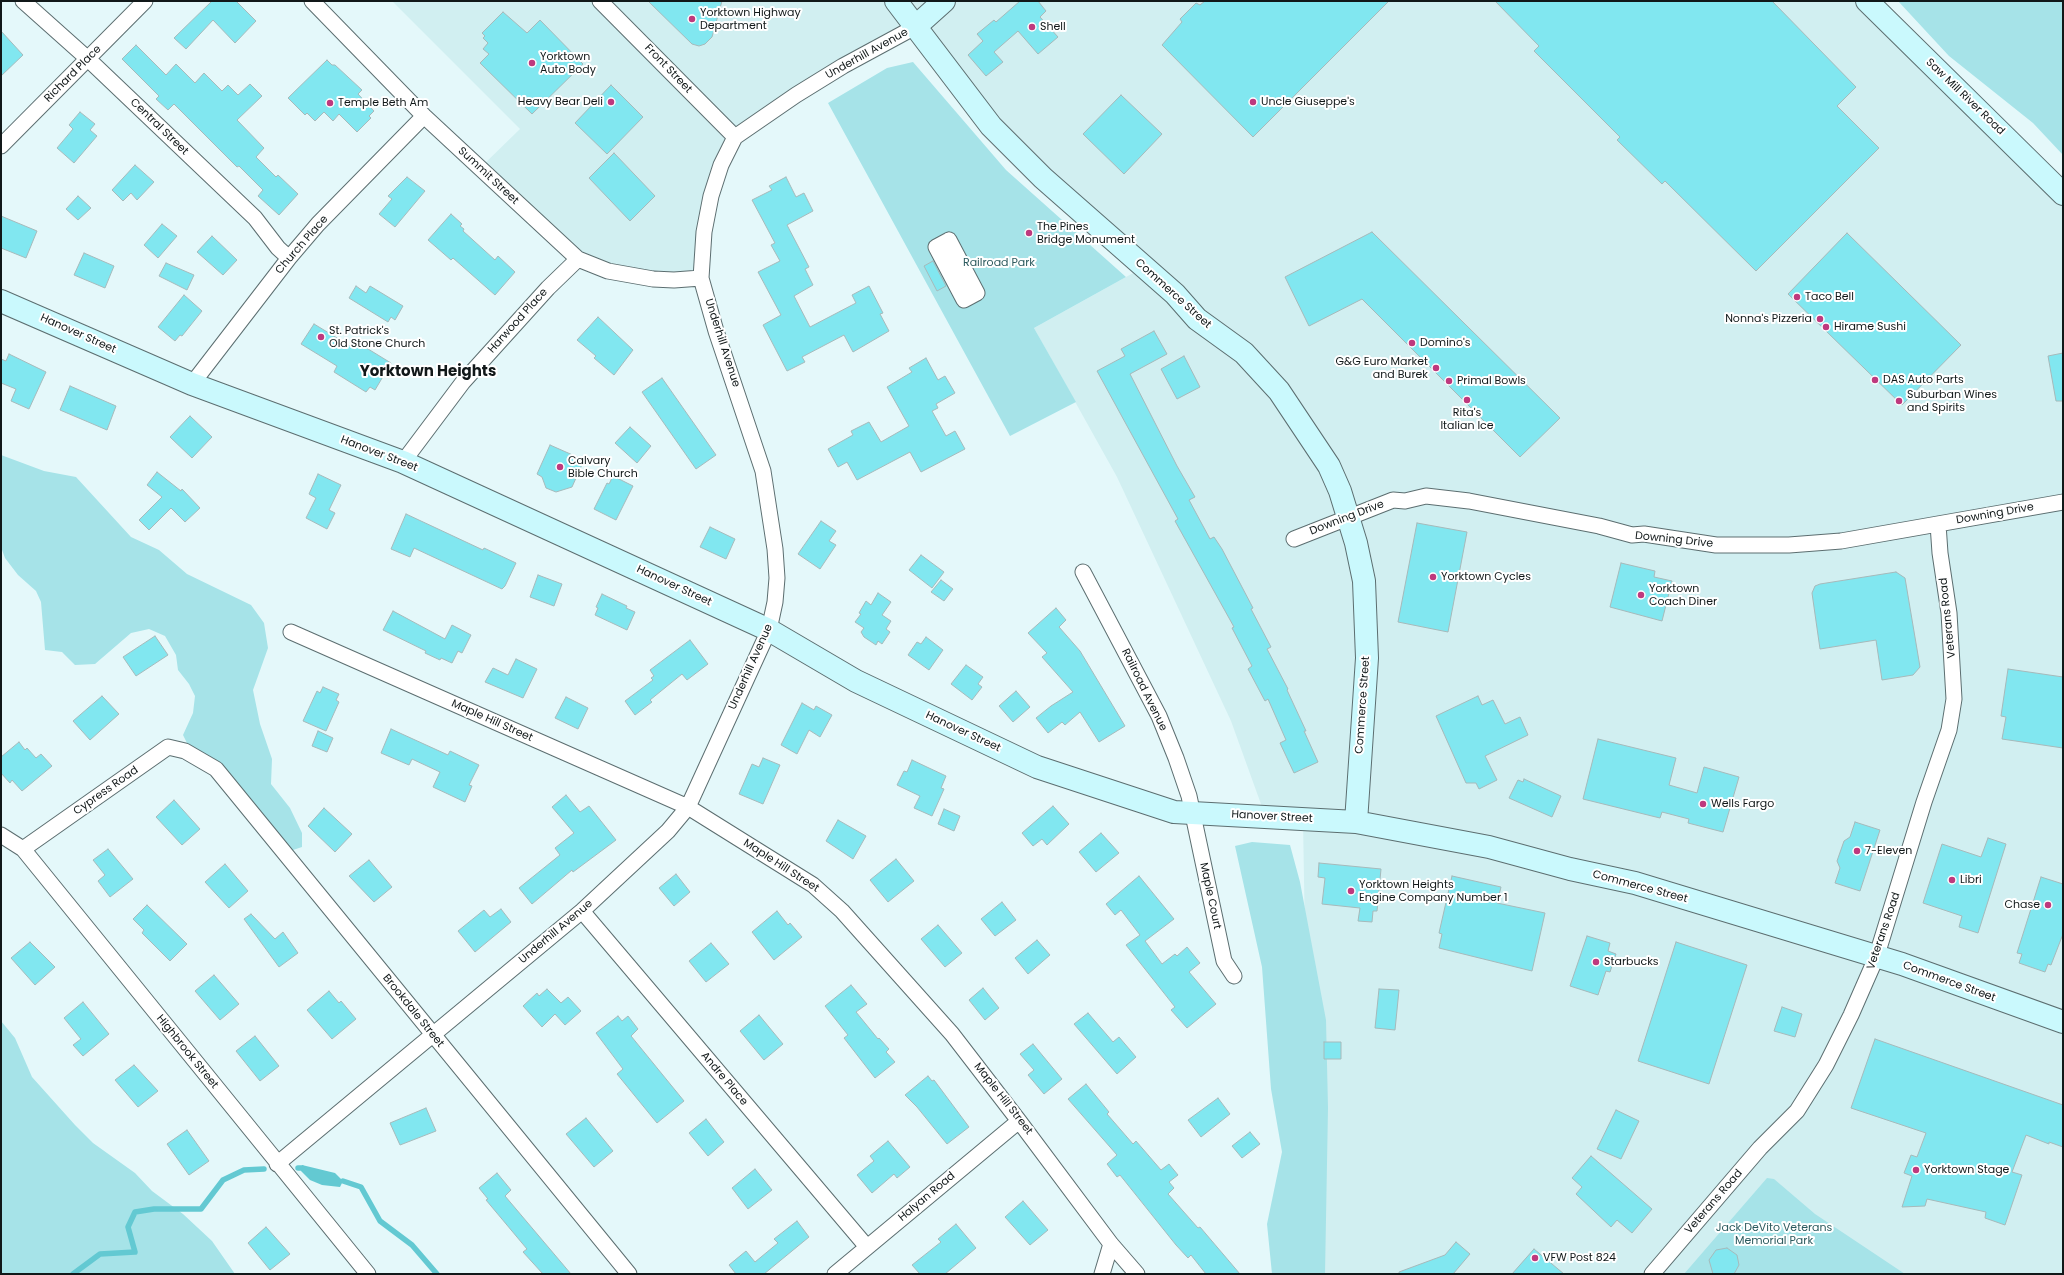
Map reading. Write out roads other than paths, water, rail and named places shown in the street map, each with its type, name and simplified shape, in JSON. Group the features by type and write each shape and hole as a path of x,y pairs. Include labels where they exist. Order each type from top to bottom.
{"street":[{"name":"Central Street","path":"23,1 88,59 255,218 278,248 289,258"},
{"name":"Richard Place","path":"1,146 145,1"},
{"name":"Summit Street","path":"312,1 424,116 578,259 608,272 653,279 674,280 701,278"},
{"name":"Front Street","path":"600,1 734,137"},
{"name":"Underhill Avenue","path":"277,1164 582,911 668,831 688,807 769,630 775,602 777,578 775,550 763,471 716,331 701,278 704,232 711,196 721,165 734,137 796,95 843,66 914,27 896,1"},
{"path":"914,27 944,1"},
{"name":"Saw Mill River Road","path":"1867,1 2063,194"},
{"name":"Commerce Street","path":"914,27 991,126 1043,178 1175,294 1197,319 1244,353 1280,391 1328,466 1340,491 1356,543 1364,581 1367,658 1356,822 1489,847 1570,869 1635,883 1876,958 1902,964 2063,1022"},
{"name":"Church Place","path":"192,384 289,258 318,224 424,116"},
{"name":"Harwood Place","path":"403,462 463,382 548,288 578,259"},
{"name":"Hanover Street","path":"1,301 192,384 403,462 769,630 856,681 1037,767 1174,812 1356,822"},
{"name":"Downing Drive","path":"1294,538 1393,500 1405,501 1426,496 1469,501 1584,523 1632,536 1644,534 1716,545 1789,545 1841,541 2063,502"},
{"name":"Veterans Road","path":"1652,1274 1760,1148 1796,1111 1826,1065 1851,1015 1876,958 1924,802 1949,730 1954,699 1949,613 1940,553 1938,524"},
{"name":"Railroad Avenue","path":"1083,572 1159,716 1189,796 1193,812"},
{"name":"Maple Hill Street","path":"291,632 688,807 813,885 842,911 952,1034 1020,1121 1111,1244 1137,1274"},
{"name":"Cypress Road","path":"22,849 168,747 186,751 192,755"},
{"name":"Brookdale Street","path":"192,755 216,769 629,1274"},
{"name":"Maple Court","path":"1193,812 1224,961 1234,976"},
{"name":"Highbrook Street","path":"1,835 22,849 368,1274"},
{"name":"Andre Place","path":"582,911 867,1247"},
{"name":"Halyan Road","path":"835,1274 1020,1121"},
{"path":"1102,1274 1111,1244"}],"waterway":[{"path":"73,1274 100,1254 135,1252 128,1227 135,1212 154,1209 201,1209 223,1180 244,1170 264,1169"},
{"path":"343,1181 361,1187 380,1221 412,1245 437,1274"}],"place":[{"name":"Yorktown Highway Department","path":"692,19"},
{"name":"Shell","path":"1032,27"},
{"name":"Yorktown Auto Body","path":"532,63"},
{"name":"Heavy Bear Deli","path":"611,102"},
{"name":"Uncle Giuseppe's","path":"1253,102"},
{"name":"Temple Beth Am","path":"330,103"},
{"name":"The Pines Bridge Monument","path":"1029,233"},
{"name":"Taco Bell","path":"1797,297"},
{"name":"Nonna's Pizzeria","path":"1820,319"},
{"name":"Hirame Sushi","path":"1826,327"},
{"name":"St. Patrick's Old Stone Church","path":"321,337"},
{"name":"Domino's","path":"1412,343"},
{"name":"G&G Euro Market and Burek","path":"1436,368"},
{"name":"DAS Auto Parts","path":"1875,380"},
{"name":"Primal Bowls","path":"1449,381"},
{"name":"Rita's Italian Ice","path":"1467,400"},
{"name":"Suburban Wines and Spirits","path":"1899,401"},
{"name":"Calvary Bible Church","path":"560,467"},
{"name":"Yorktown Cycles","path":"1433,577"},
{"name":"Yorktown Coach Diner","path":"1641,595"},
{"name":"Wells Fargo","path":"1703,804"},
{"name":"7-Eleven","path":"1857,851"},
{"name":"Libri","path":"1952,880"},
{"name":"Yorktown Heights Engine Company Number 1","path":"1351,891"},
{"name":"Chase","path":"2048,905"},
{"name":"Starbucks","path":"1596,962"},
{"name":"Yorktown Stage","path":"1916,1170"},
{"name":"VFW Post 824","path":"1535,1258"}],"district":[{"name":"Yorktown Heights","path":"428,372"}],"park label":[{"name":"Railroad Park","path":"999,263"},
{"name":"Jack DeVito Veterans Memorial Park","path":"1774,1234"}]}
